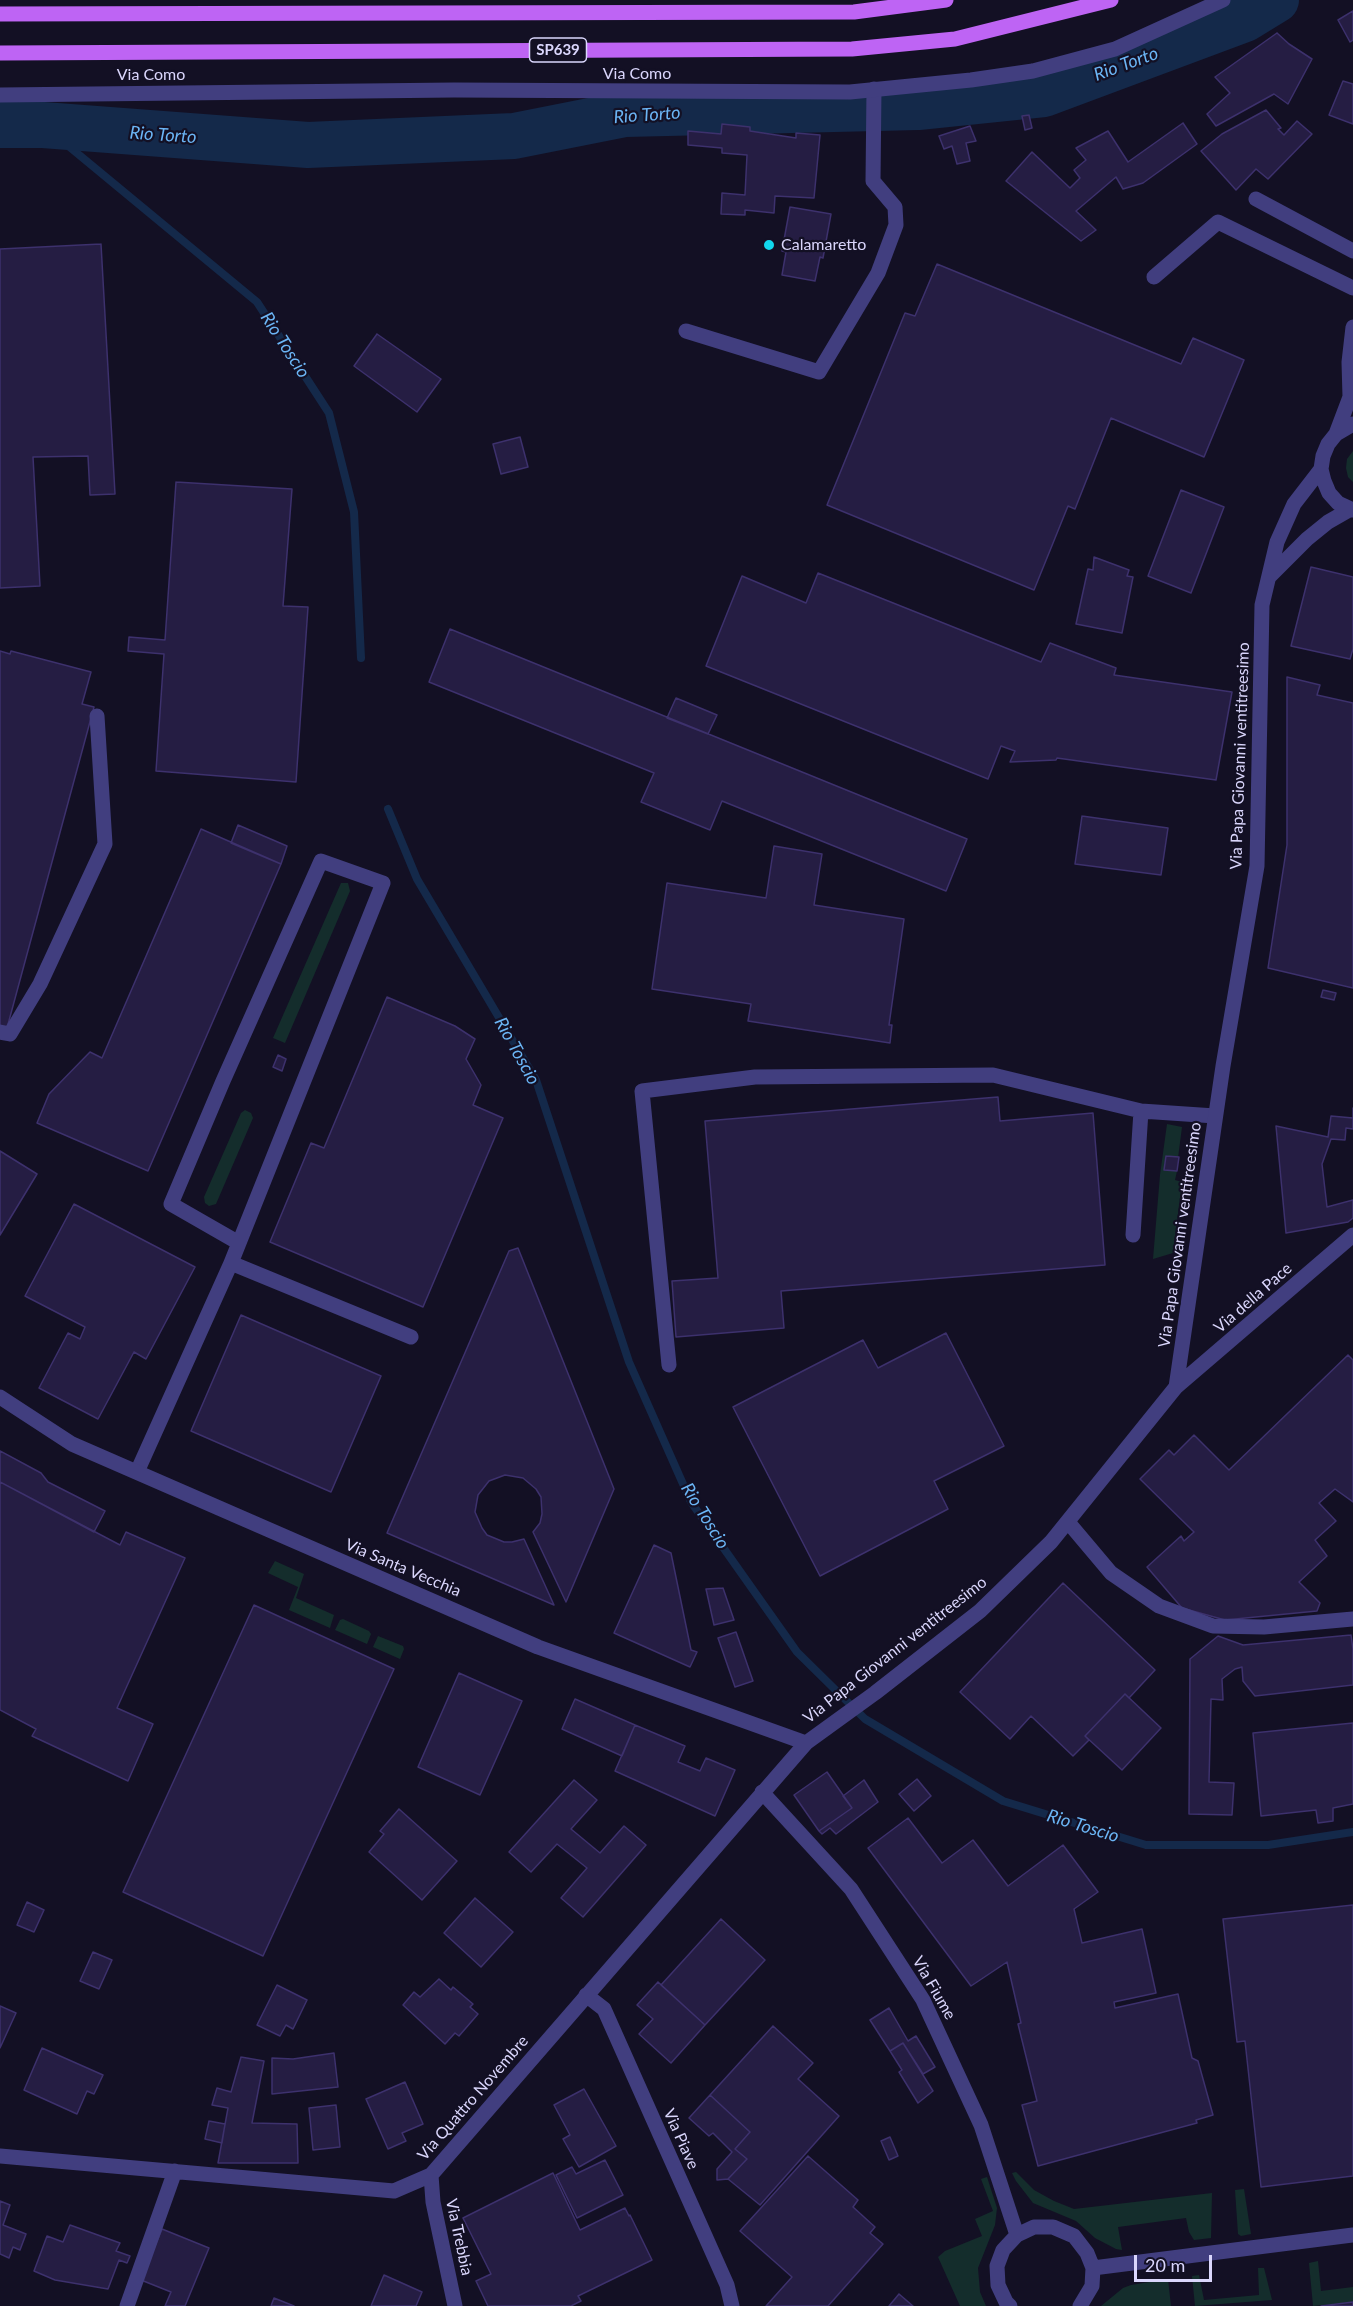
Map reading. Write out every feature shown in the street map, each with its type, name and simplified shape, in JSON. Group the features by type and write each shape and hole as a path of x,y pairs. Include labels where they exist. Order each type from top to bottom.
{"main road":[{"path":"0,14 854,12 945,0"},
{"name":"SP639","path":"0,53 852,49 955,39 1111,0"}],"street":[{"name":"Via Como","path":"0,95 454,90 874,93 1033,71 1114,49 1224,0"},
{"path":"686,331 819,372 878,273 896,225 895,207 873,181 874,93"},
{"path":"1256,199 1353,251"},
{"path":"1154,277 1218,222 1353,288"},
{"path":"1336,434 1350,397 1349,362 1353,327"},
{"path":"1336,434 1353,424"},
{"name":"Via Papa Giovanni ventitreesimo","path":"806,1743 875,1693 980,1611 1052,1542 1176,1387 1215,1116 1257,866 1262,605 1277,542 1294,504 1321,469 1328,444 1336,434"},
{"path":"1321,469 1329,493 1351,510"},
{"name":"Via Papa Giovanni ventitreesimo","path":"1270,576 1307,539 1328,522 1351,510"},
{"path":"0,1032 10,1034 40,984 105,844 97,716"},
{"path":"137,1473 231,1263 239,1243 382,883 321,861 171,1204 239,1243"},
{"path":"669,1365 642,1091 755,1077 993,1075 1141,1111 1215,1116"},
{"path":"1133,1235 1141,1111"},
{"name":"Via della Pace","path":"1176,1387 1353,1236"},
{"path":"231,1263 411,1337"},
{"name":"Via Santa Vecchia","path":"0,1396 72,1444 538,1647 806,1743"},
{"path":"1068,1522 1111,1573 1159,1606 1213,1626 1264,1627 1353,1619"},
{"name":"Via Quattro Novembre","path":"0,2156 394,2191 430,2175 806,1743"},
{"name":"Via Fiume","path":"762,1792 851,1889 923,2000 981,2125 1017,2235"},
{"name":"Via Piave","path":"586,1995 604,2009 727,2286 732,2306"},
{"path":"127,2306 175,2171"},
{"name":"Via Trebbia","path":"430,2175 433,2202 455,2306"},
{"path":"1010,2306 998,2285 997,2266 1003,2250 1017,2235 1034,2227 1053,2227 1074,2236 1088,2253 1093,2268 1092,2286 1080,2306"},
{"path":"1093,2268 1353,2235"}],"green space":[{"path":"1353,451 1353,482 1348,477 1346,468 1347,459"},
{"path":"341,883 348,883 350,891 285,1043 273,1038"},
{"path":"245,1110 251,1113 253,1118 216,1204 209,1206 205,1203 204,1197 241,1113"},
{"path":"1167,1124 1182,1127 1178,1158 1166,1156 1164,1170 1177,1171 1175,1180 1182,1182 1173,1253 1153,1259 1160,1175"},
{"path":"275,1561 304,1574 296,1598 334,1615 330,1628 289,1610 298,1587 268,1573"},
{"path":"343,1619 369,1631 371,1634 367,1644 335,1630 340,1620"},
{"path":"378,1636 403,1646 400,1659 373,1647"},
{"path":"1016,2172 1034,2190 1074,2209 1212,2193 1211,2238 1194,2240 1189,2232 1186,2218 1118,2227 1122,2250 1116,2249 1095,2238 1076,2221 1033,2203 1016,2181 1012,2173"},
{"path":"987,2177 997,2208 995,2225 978,2268 980,2292 986,2306 960,2306 938,2257 945,2251 982,2236 975,2219 993,2211 981,2179"},
{"path":"1244,2189 1251,2234 1241,2236 1238,2234 1235,2190"},
{"path":"1318,2261 1321,2291 1353,2287 1353,2302 1313,2306 1309,2263"},
{"path":"1258,2268 1264,2268 1272,2300 1195,2306 1192,2276 1199,2275 1204,2300 1259,2295"},
{"path":"1168,2279 1171,2306 1101,2306 1123,2288"}],"building":[{"path":"1353,11 1353,40 1350,42 1338,20"},
{"path":"1277,33 1312,59 1288,104 1274,94 1216,126 1207,114 1230,93 1215,77"},
{"path":"1343,81 1353,84 1353,124 1329,115"},
{"path":"1266,110 1284,135 1297,121 1312,134 1268,179 1256,169 1236,190 1201,151 1222,134"},
{"path":"1029,115 1032,128 1025,130 1022,116"},
{"path":"1183,123 1197,144 1143,183 1123,189 1116,177 1076,211 1096,230 1081,241 1006,181 1032,152 1070,188 1080,178 1074,170 1086,160 1076,148 1108,131 1128,162"},
{"path":"722,124 750,127 750,131 796,138 796,133 820,135 814,198 775,196 774,213 745,210 745,215 721,214 722,193 745,195 747,155 722,153 722,148 688,145 688,131 721,134"},
{"path":"970,126 976,141 966,143 970,161 957,164 952,146 944,149 939,136"},
{"path":"790,207 831,214 823,258 820,257 815,281 782,275 786,252 782,251"},
{"path":"101,244 115,494 90,495 88,456 33,457 40,586 0,588 0,249"},
{"path":"937,264 1181,364 1193,338 1244,360 1204,457 1111,418 1075,509 1068,506 1034,590 827,505 905,313 915,316"},
{"path":"377,334 441,379 417,412 354,366"},
{"path":"520,437 528,467 501,474 493,444"},
{"path":"176,482 292,489 283,606 308,607 296,782 156,771 164,654 128,651 129,637 165,640"},
{"path":"1181,490 1224,507 1191,593 1148,576"},
{"path":"1094,557 1129,570 1127,576 1133,577 1122,633 1076,624 1088,569 1093,570"},
{"path":"1311,567 1353,577 1353,649 1350,659 1291,646"},
{"path":"818,573 1041,662 1050,643 1116,668 1114,675 1232,692 1216,780 1057,758 1056,760 1010,762 1015,751 1001,746 988,779 706,666 742,576 806,603"},
{"path":"450,629 967,839 946,891 722,801 710,830 641,802 654,773 429,682"},
{"path":"0,651 10,654 11,651 91,672 82,704 94,707 7,1028 0,1026"},
{"path":"1287,677 1320,685 1317,695 1353,703 1353,988 1268,968 1287,845"},
{"path":"676,698 717,715 708,734 667,718"},
{"path":"1082,816 1168,828 1161,875 1075,864"},
{"path":"238,825 287,846 281,864 231,843"},
{"path":"201,829 281,864 148,1171 37,1123 49,1094 90,1052 102,1058"},
{"path":"774,846 822,854 814,905 904,919 889,1025 892,1025 890,1043 748,1021 751,1004 652,989 667,883 766,898"},
{"path":"1323,990 1336,993 1334,1000 1321,997"},
{"path":"387,997 455,1026 475,1039 466,1059 481,1085 473,1105 503,1118 423,1307 270,1242 311,1143 324,1148"},
{"path":"278,1055 286,1059 282,1071 273,1067"},
{"path":"998,1097 1000,1121 1093,1113 1105,1265 781,1291 784,1328 676,1337 672,1281 718,1278 705,1121"},
{"path":"1331,1116 1353,1118 1353,1129 1346,1128 1345,1140 1331,1139 1322,1164 1327,1207 1353,1200 1353,1218 1348,1222 1286,1233 1276,1126 1328,1137"},
{"path":"0,1151 37,1174 0,1235"},
{"path":"1166,1156 1179,1157 1177,1171 1164,1170"},
{"path":"74,1204 195,1267 146,1359 134,1352 98,1419 39,1388 68,1333 80,1339 85,1327 25,1296"},
{"path":"518,1248 614,1489 566,1602 533,1532 540,1523 542,1514 541,1497 536,1489 523,1478 505,1475 489,1481 478,1495 475,1512 482,1528 487,1535 504,1542 524,1539 554,1605 387,1533 509,1251"},
{"path":"241,1315 381,1376 331,1492 191,1431"},
{"path":"946,1333 1004,1446 934,1481 948,1509 820,1576 733,1407 863,1340 878,1368"},
{"path":"1348,1355 1353,1360 1353,1502 1335,1489 1319,1503 1336,1521 1315,1540 1327,1556 1299,1582 1320,1603 1317,1611 1225,1620 1182,1608 1147,1567 1181,1536 1184,1541 1194,1532 1140,1479 1169,1450 1174,1455 1194,1435 1229,1470"},
{"path":"0,1451 41,1473 48,1482 105,1511 94,1532 0,1482"},
{"path":"0,1482 120,1545 126,1532 185,1558 117,1708 153,1724 128,1781 32,1736 36,1729 0,1710"},
{"path":"654,1545 671,1553 691,1650 697,1652 690,1667 614,1633"},
{"path":"1063,1583 1155,1670 1129,1698 1125,1694 1085,1736 1089,1740 1073,1756 1031,1716 1010,1739 960,1692"},
{"path":"723,1588 734,1620 714,1625 706,1589"},
{"path":"254,1605 394,1669 263,1956 123,1892"},
{"path":"736,1632 753,1681 735,1687 718,1638"},
{"path":"1351,1635 1353,1685 1255,1696 1243,1681 1242,1667 1235,1669 1222,1679 1223,1700 1211,1699 1209,1782 1234,1783 1232,1815 1189,1814 1190,1659 1218,1636 1243,1645"},
{"path":"459,1673 522,1701 480,1795 418,1767"},
{"path":"1125,1694 1161,1728 1122,1770 1085,1736"},
{"path":"575,1699 635,1725 622,1756 562,1729"},
{"path":"1353,1723 1353,1804 1333,1808 1333,1821 1318,1823 1316,1810 1261,1816 1253,1733"},
{"path":"635,1725 685,1746 678,1762 700,1771 706,1758 735,1770 715,1816 615,1771"},
{"path":"827,1772 852,1808 819,1831 794,1795"},
{"path":"917,1779 931,1796 914,1811 899,1794"},
{"path":"574,1780 597,1800 571,1829 600,1853 624,1826 646,1845 583,1917 561,1898 587,1868 557,1844 531,1872 509,1852"},
{"path":"864,1780 878,1802 836,1834 830,1828 822,1834 819,1831 852,1808 843,1796"},
{"path":"399,1809 457,1861 422,1900 369,1852 384,1834 380,1831"},
{"path":"908,1818 942,1863 973,1840 1008,1886 1063,1845 1098,1892 1074,1909 1082,1943 1142,1929 1156,1993 1114,2002 1115,2008 1178,1994 1192,2058 1198,2061 1213,2115 1196,2120 1197,2123 1038,2166 1022,2105 1037,2101 1018,2024 1021,2023 1007,1962 971,1986 868,1848"},
{"path":"475,1898 513,1932 481,1967 444,1933"},
{"path":"27,1902 44,1910 34,1932 17,1925"},
{"path":"1353,1905 1353,2176 1261,2187 1245,2041 1237,2042 1223,1919"},
{"path":"721,1919 765,1960 705,2025 661,1985"},
{"path":"93,1952 112,1960 99,1989 80,1981"},
{"path":"439,1979 451,1990 453,1987 473,2004 470,2007 478,2014 459,2036 455,2033 445,2044 403,2005 414,1992 420,1997"},
{"path":"658,1982 705,2025 671,2063 639,2034 653,2019 637,2005"},
{"path":"277,1985 307,2000 293,2029 286,2025 280,2036 257,2025"},
{"path":"0,2006 16,2013 0,2048"},
{"path":"889,2008 908,2041 916,2036 935,2067 923,2074 903,2043 890,2051 870,2020"},
{"path":"773,2026 813,2063 798,2079 839,2116 760,2205 728,2179 747,2159 735,2149 750,2132 710,2095"},
{"path":"903,2043 933,2091 918,2103 899,2072 902,2070 890,2051"},
{"path":"42,2048 103,2075 94,2094 87,2091 77,2114 24,2090"},
{"path":"334,2053 338,2087 272,2094 272,2058 293,2059"},
{"path":"241,2057 264,2061 252,2123 297,2124 298,2163 218,2163 228,2108 212,2105 217,2088 231,2092"},
{"path":"405,2082 423,2124 402,2133 406,2141 388,2149 366,2099"},
{"path":"584,2089 616,2146 579,2167 563,2139 570,2135 554,2105"},
{"path":"710,2095 750,2132 735,2149 747,2159 728,2179 717,2180 717,2169 732,2152 713,2133 709,2136 689,2118"},
{"path":"336,2105 340,2147 313,2150 309,2108"},
{"path":"209,2121 225,2124 222,2143 205,2139"},
{"path":"890,2137 898,2156 889,2160 881,2141"},
{"path":"808,2156 858,2200 853,2207 875,2227 870,2233 883,2244 828,2306 766,2306 792,2277 740,2231"},
{"path":"605,2160 623,2195 577,2218 556,2175 572,2167 576,2174"},
{"path":"553,2173 580,2230 625,2208 652,2260 578,2296 581,2301 571,2306 488,2306 476,2281 491,2274 463,2218"},
{"path":"0,2201 10,2205 3,2225 26,2234 20,2250 13,2247 9,2258 0,2254"},
{"path":"70,2225 120,2243 116,2251 130,2256 127,2263 119,2260 108,2289 55,2280 34,2271 47,2236 63,2242"},
{"path":"162,2229 209,2248 185,2306 165,2306 171,2292 141,2280"},
{"path":"384,2275 422,2292 416,2306 371,2306"},
{"path":"899,2294 913,2306 889,2306"},
{"path":"274,2298 294,2306 271,2306"},
{"path":"1353,2302 1353,2306 1321,2306"}],"waterway":[{"name":"Rio Torto","path":"0,125 43,125 308,145 514,136 625,114 918,107 1044,94 1245,19 1276,0"},
{"name":"Rio Toscio","path":"43,125 257,302 329,413 354,512 361,658"},
{"name":"Rio Toscio","path":"388,809 417,879 536,1080 629,1362 691,1502 797,1652 865,1719 1003,1801 1146,1845 1268,1845 1353,1832"}],"place":[{"name":"Calamaretto","path":"769,245"}]}
